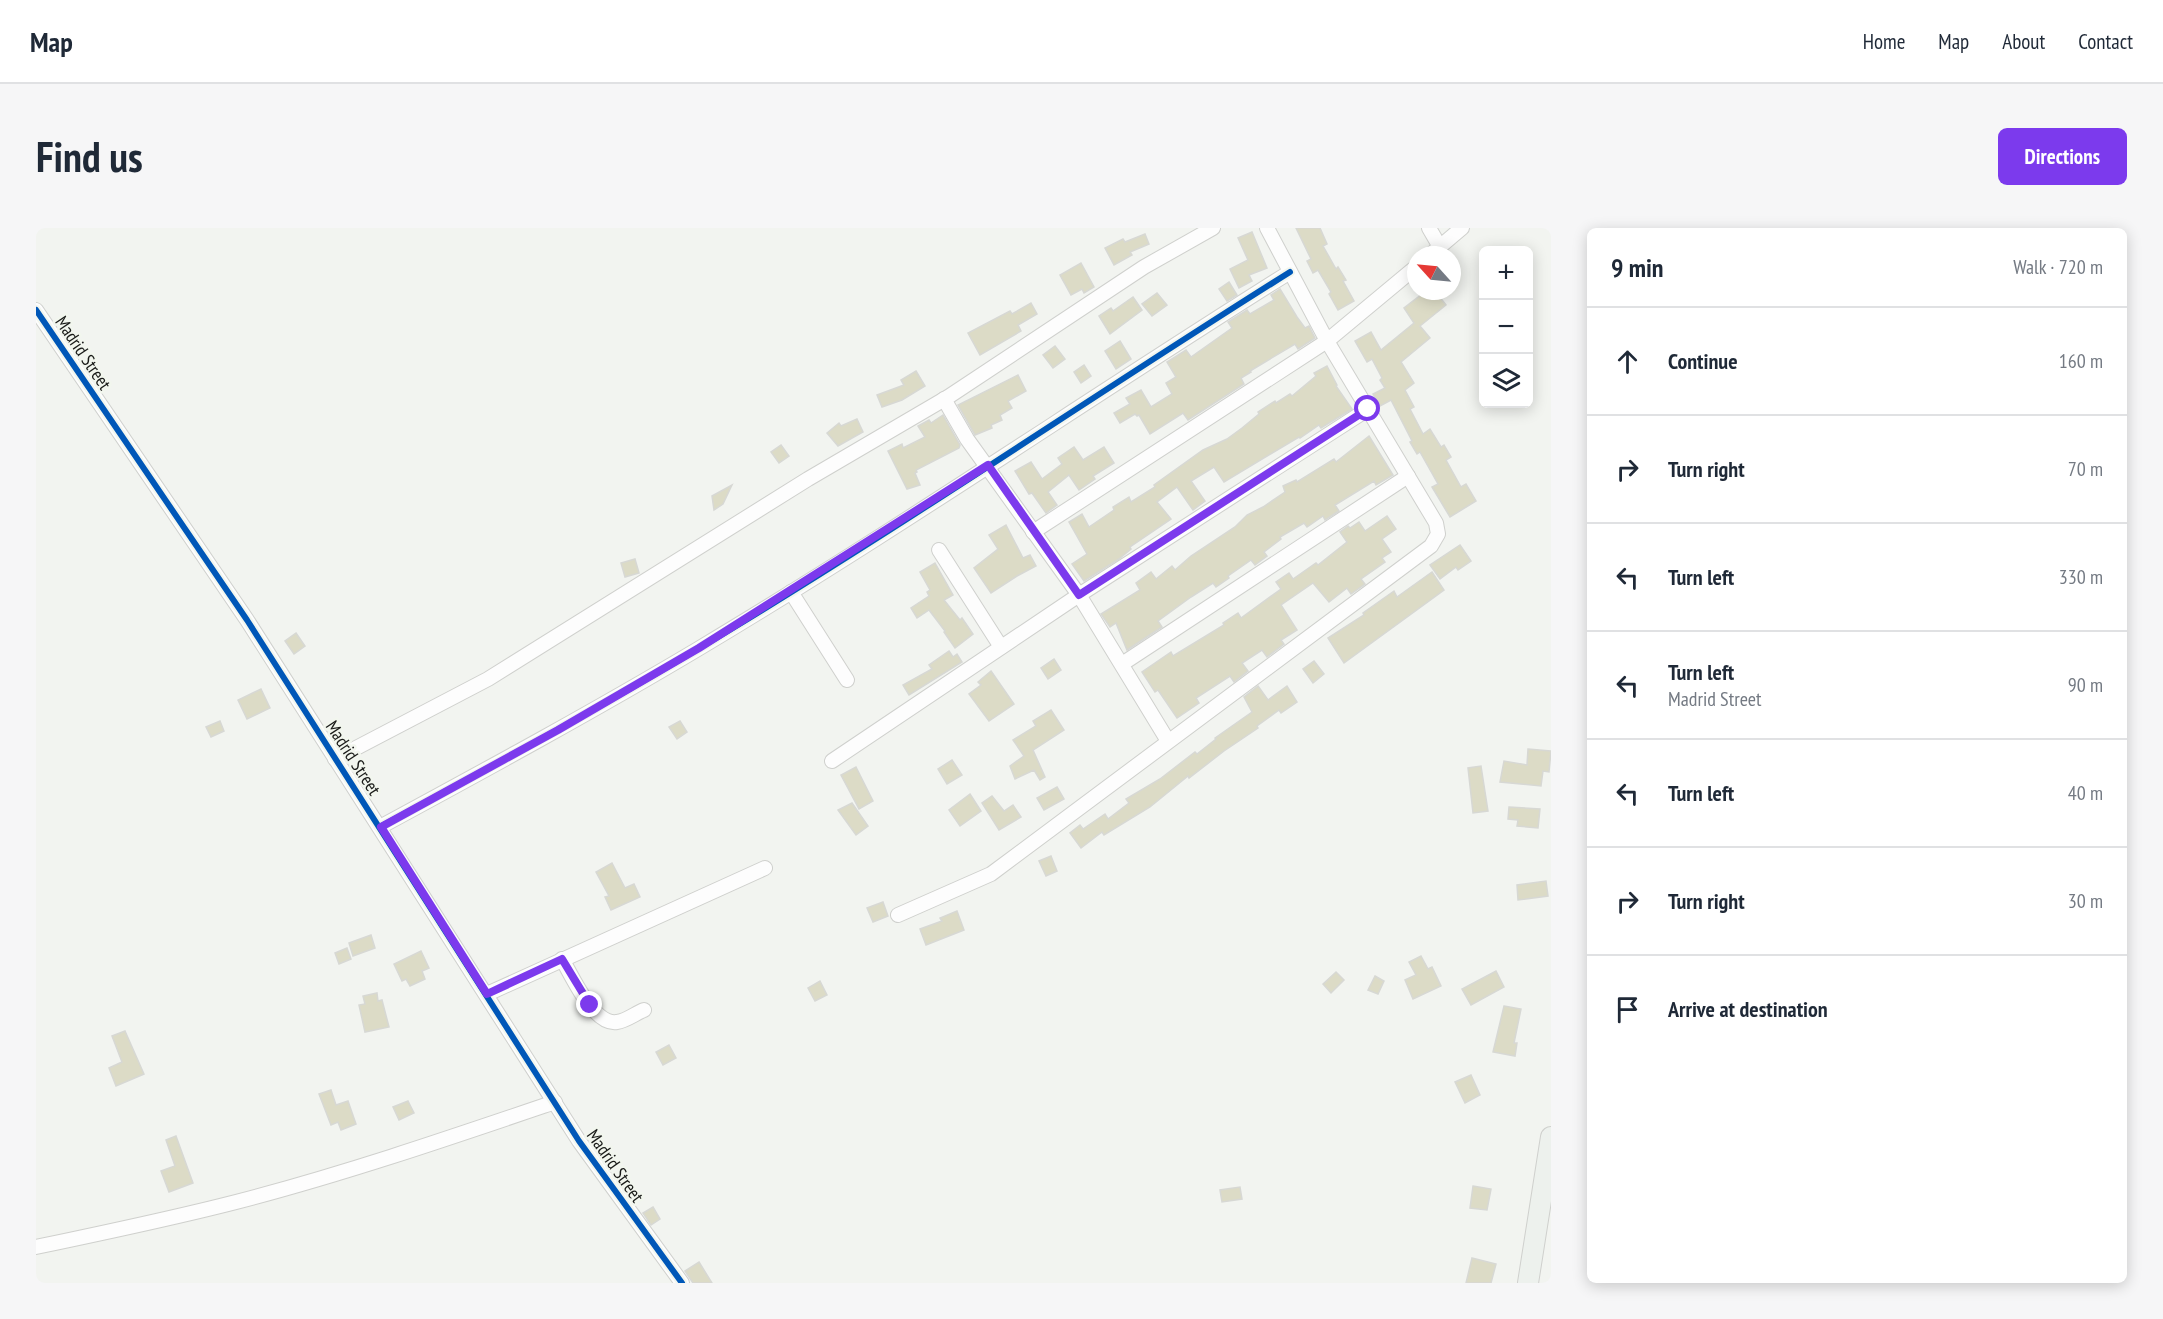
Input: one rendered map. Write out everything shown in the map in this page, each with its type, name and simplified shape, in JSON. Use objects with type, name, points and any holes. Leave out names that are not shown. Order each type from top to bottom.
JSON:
[{"type":"main road","points":[[1528,1283],[1551,1137]]},
{"type":"street","points":[[335,759],[488,679],[788,491],[944,399],[1144,267],[1213,228]]},
{"type":"street","points":[[898,915],[991,874],[1431,546],[1438,534],[1436,523],[1327,340],[1267,228]]},
{"type":"street","points":[[1429,228],[1434,246]]},
{"type":"street","points":[[1441,246],[1462,228]]},
{"type":"street","points":[[381,827],[558,730],[791,592],[1290,272]]},
{"type":"street","points":[[1033,532],[1327,340],[1407,274]]},
{"type":"street","name":"Madrid Street","points":[[36,310],[247,620],[579,1141],[682,1283]]},
{"type":"street","points":[[944,399],[967,439],[988,465],[1079,595],[1168,741]]},
{"type":"street","points":[[832,761],[1079,595],[1368,409]]},
{"type":"street","points":[[1122,664],[1408,476]]},
{"type":"street","points":[[939,550],[1001,647]]},
{"type":"street","points":[[791,592],[848,680]]},
{"type":"street","points":[[487,994],[765,868]]},
{"type":"street","points":[[562,959],[590,1005],[603,1019],[618,1022],[644,1010]]},
{"type":"street","points":[[36,1247],[238,1202],[398,1155],[555,1102]]},
{"type":"building","points":[[1296,228],[1320,228],[1327,244],[1323,246],[1336,269],[1338,267],[1346,280],[1343,281],[1354,301],[1338,310],[1318,270],[1313,273],[1307,261],[1311,259]]},
{"type":"building","points":[[1252,232],[1267,268],[1249,275],[1252,281],[1239,288],[1230,269],[1248,260],[1238,238]]},
{"type":"building","points":[[1145,234],[1149,244],[1130,252],[1132,255],[1114,265],[1105,248],[1123,239],[1125,242]]},
{"type":"building","points":[[1081,263],[1094,287],[1084,293],[1082,289],[1071,295],[1060,275]]},
{"type":"building","points":[[1229,282],[1237,295],[1227,301],[1219,289]]},
{"type":"building","points":[[1280,289],[1297,317],[1305,328],[1309,326],[1315,338],[1298,349],[1295,344],[1250,371],[1241,378],[1244,384],[1188,420],[1183,413],[1150,434],[1139,415],[1135,414],[1120,423],[1114,413],[1130,404],[1126,398],[1141,390],[1151,407],[1172,394],[1166,383],[1176,377],[1167,362],[1186,350],[1191,357],[1232,328],[1228,322],[1247,310],[1250,314],[1274,300],[1271,295]]},
{"type":"building","points":[[1157,293],[1167,305],[1152,316],[1142,304]]},
{"type":"building","points":[[1133,297],[1142,310],[1110,334],[1099,316],[1111,308],[1113,311]]},
{"type":"building","points":[[1414,300],[1442,300],[1446,305],[1420,326],[1430,338],[1401,362],[1414,383],[1405,390],[1414,407],[1410,409],[1423,434],[1430,429],[1441,447],[1444,445],[1451,457],[1446,460],[1461,487],[1466,484],[1476,501],[1450,517],[1432,487],[1438,484],[1420,452],[1417,454],[1410,442],[1412,441],[1391,400],[1380,406],[1373,394],[1385,388],[1380,380],[1382,378],[1372,359],[1367,362],[1355,341],[1371,332],[1381,350],[1414,323],[1404,308]]},
{"type":"building","points":[[1031,303],[1037,314],[1018,325],[1021,331],[980,355],[968,333],[1010,311],[1012,314]]},
{"type":"building","points":[[1120,341],[1131,359],[1116,369],[1105,351]]},
{"type":"building","points":[[1055,346],[1065,359],[1053,368],[1043,355]]},
{"type":"building","points":[[1084,365],[1091,376],[1081,383],[1074,372]]},
{"type":"building","points":[[1327,366],[1336,386],[1352,409],[1321,428],[1319,425],[1224,482],[1214,467],[1191,481],[1205,501],[1193,510],[1177,487],[1157,502],[1171,519],[1130,547],[1131,549],[1119,559],[1084,581],[1072,564],[1087,554],[1069,522],[1082,514],[1089,527],[1129,497],[1131,502],[1155,487],[1154,485],[1203,450],[1227,439],[1259,414],[1258,412],[1275,401],[1276,403],[1290,394],[1292,396],[1316,376],[1314,373]]},
{"type":"building","points":[[916,371],[925,386],[902,400],[882,407],[877,395],[904,385],[901,380]]},
{"type":"building","points":[[1018,375],[1026,391],[1008,401],[1012,408],[1000,415],[1002,420],[991,425],[992,428],[975,435],[958,405]]},
{"type":"building","points":[[943,415],[960,445],[959,448],[916,470],[920,485],[907,489],[888,451],[902,444],[903,448],[925,437],[918,426],[929,420],[931,423]]},
{"type":"building","points":[[857,419],[863,432],[838,446],[827,433],[839,423],[841,426]]},
{"type":"building","points":[[1369,436],[1393,475],[1376,485],[1374,481],[1335,505],[1339,511],[1325,520],[1323,516],[1307,527],[1304,523],[1280,537],[1281,539],[1264,552],[1267,556],[1255,565],[1251,560],[1216,587],[1213,583],[1191,597],[1158,621],[1162,627],[1127,650],[1116,623],[1110,627],[1101,614],[1140,590],[1136,583],[1151,572],[1156,579],[1172,566],[1175,570],[1191,556],[1235,527],[1247,515],[1285,492],[1283,486],[1296,480],[1297,482],[1334,459],[1336,462]]},
{"type":"building","points":[[781,445],[789,456],[779,463],[771,452]]},
{"type":"building","points":[[1074,447],[1083,460],[1104,447],[1114,463],[1093,476],[1095,479],[1079,490],[1069,475],[1048,492],[1057,505],[1046,513],[1032,493],[1029,494],[1015,471],[1031,462],[1042,479],[1062,464],[1058,458]]},
{"type":"building","points":[[732,485],[723,504],[714,510],[712,496]]},
{"type":"building","points":[[1387,516],[1396,529],[1382,539],[1391,552],[1382,558],[1385,562],[1361,579],[1365,584],[1351,594],[1347,588],[1329,602],[1313,583],[1281,605],[1297,630],[1281,640],[1284,644],[1267,657],[1262,650],[1242,663],[1248,671],[1234,682],[1230,676],[1196,698],[1199,703],[1177,718],[1158,690],[1155,692],[1142,672],[1171,652],[1173,656],[1224,625],[1223,623],[1238,613],[1241,618],[1281,589],[1276,582],[1289,573],[1293,579],[1316,563],[1318,565],[1347,542],[1340,532],[1348,526],[1350,528],[1359,522],[1365,531]]},
{"type":"building","points":[[1006,525],[1023,558],[1030,555],[1036,566],[991,593],[974,568],[998,549],[989,535]]},
{"type":"building","points":[[1460,545],[1471,561],[1458,570],[1456,567],[1440,579],[1430,565]]},
{"type":"building","points":[[635,559],[639,573],[625,577],[621,563]]},
{"type":"building","points":[[935,563],[953,595],[944,600],[960,620],[962,618],[973,634],[955,648],[929,610],[917,618],[911,608],[929,596],[927,592],[930,590],[920,572]]},
{"type":"building","points":[[1432,572],[1444,590],[1344,663],[1328,638],[1364,615],[1363,613],[1394,591],[1397,597]]},
{"type":"building","points":[[296,633],[305,646],[294,654],[285,641]]},
{"type":"building","points":[[949,651],[953,657],[957,654],[962,662],[909,695],[903,685],[932,669],[929,665]]},
{"type":"building","points":[[1054,659],[1061,670],[1048,679],[1041,668]]},
{"type":"building","points":[[1314,661],[1324,674],[1313,683],[1303,669]]},
{"type":"building","points":[[991,671],[1014,704],[989,721],[969,694],[981,685],[978,682]]},
{"type":"building","points":[[1258,686],[1268,700],[1287,686],[1297,702],[1281,713],[1279,710],[1257,726],[1258,728],[1189,778],[1188,776],[1150,807],[1104,835],[1102,832],[1081,848],[1070,833],[1080,825],[1083,829],[1105,814],[1108,819],[1129,803],[1126,799],[1160,779],[1195,752],[1197,754],[1252,712],[1244,697]]},
{"type":"building","points":[[261,689],[270,708],[247,719],[238,700]]},
{"type":"building","points":[[1051,710],[1064,730],[1033,750],[1045,777],[1040,780],[1034,770],[1015,779],[1010,766],[1024,756],[1013,740],[1036,726],[1033,721]]},
{"type":"building","points":[[220,721],[224,731],[211,737],[206,727]]},
{"type":"building","points":[[680,721],[687,732],[677,739],[669,727]]},
{"type":"building","points":[[1528,749],[1551,751],[1549,772],[1543,771],[1541,786],[1500,782],[1504,761],[1527,765]]},
{"type":"building","points":[[952,760],[962,775],[947,784],[938,769]]},
{"type":"building","points":[[1481,766],[1488,811],[1473,813],[1468,768]]},
{"type":"building","points":[[856,767],[873,801],[859,809],[841,775]]},
{"type":"building","points":[[1057,787],[1064,799],[1044,810],[1037,798]]},
{"type":"building","points":[[970,794],[981,811],[960,826],[949,810]]},
{"type":"building","points":[[992,796],[1004,811],[1013,805],[1021,817],[999,830],[982,803]]},
{"type":"building","points":[[852,803],[868,826],[856,835],[838,810]]},
{"type":"building","points":[[1509,807],[1540,809],[1538,828],[1517,826],[1518,820],[1508,819]]},
{"type":"building","points":[[1051,856],[1057,871],[1046,876],[1039,861]]},
{"type":"building","points":[[612,863],[625,888],[634,884],[640,897],[611,910],[605,897],[609,896],[596,872]]},
{"type":"building","points":[[1546,881],[1548,896],[1518,900],[1517,885]]},
{"type":"building","points":[[883,902],[888,916],[873,922],[867,908]]},
{"type":"building","points":[[957,911],[964,930],[926,945],[920,929],[942,921],[940,918]]},
{"type":"building","points":[[371,935],[375,948],[353,956],[349,943]]},
{"type":"building","points":[[347,948],[351,959],[339,964],[335,953]]},
{"type":"building","points":[[421,951],[429,968],[422,971],[425,979],[410,986],[406,979],[402,981],[394,964]]},
{"type":"building","points":[[1421,956],[1428,969],[1432,967],[1441,986],[1413,999],[1405,980],[1416,975],[1409,962]]},
{"type":"building","points":[[1496,971],[1504,987],[1471,1005],[1462,989]]},
{"type":"building","points":[[1336,972],[1344,980],[1331,993],[1323,984]]},
{"type":"building","points":[[1375,976],[1384,981],[1378,994],[1368,990]]},
{"type":"building","points":[[820,981],[827,995],[815,1001],[808,988]]},
{"type":"building","points":[[377,993],[378,1001],[382,1000],[389,1027],[365,1032],[359,1005],[365,1004],[363,996]]},
{"type":"building","points":[[1504,1006],[1521,1009],[1514,1043],[1517,1043],[1515,1056],[1493,1052]]},
{"type":"building","points":[[125,1031],[144,1074],[116,1086],[109,1068],[122,1062],[112,1036]]},
{"type":"building","points":[[669,1045],[676,1058],[663,1065],[656,1052]]},
{"type":"building","points":[[1471,1075],[1480,1095],[1465,1103],[1455,1082]]},
{"type":"building","points":[[331,1090],[336,1105],[348,1101],[356,1124],[341,1130],[338,1122],[331,1125],[319,1094]]},
{"type":"building","points":[[408,1101],[414,1113],[399,1120],[393,1107]]},
{"type":"building","points":[[176,1136],[193,1183],[169,1192],[161,1171],[175,1166],[166,1140]]},
{"type":"building","points":[[1473,1186],[1491,1189],[1487,1210],[1470,1208]]},
{"type":"building","points":[[1240,1187],[1242,1199],[1222,1202],[1220,1190]]},
{"type":"building","points":[[653,1207],[660,1219],[651,1225],[643,1213]]},
{"type":"building","points":[[1472,1258],[1496,1264],[1491,1283],[1466,1283]]},
{"type":"building","points":[[699,1262],[712,1283],[693,1283],[685,1271]]},
{"type":"cycle path","points":[[380,827],[500,762],[698,649],[921,510],[1290,272]]},
{"type":"cycle path","points":[[36,310],[247,620],[579,1141],[682,1283]]},
{"type":"route","points":[[590,1005],[562,959],[487,994],[381,827],[558,730],[699,648],[988,465],[1079,595],[1368,409]]}]
